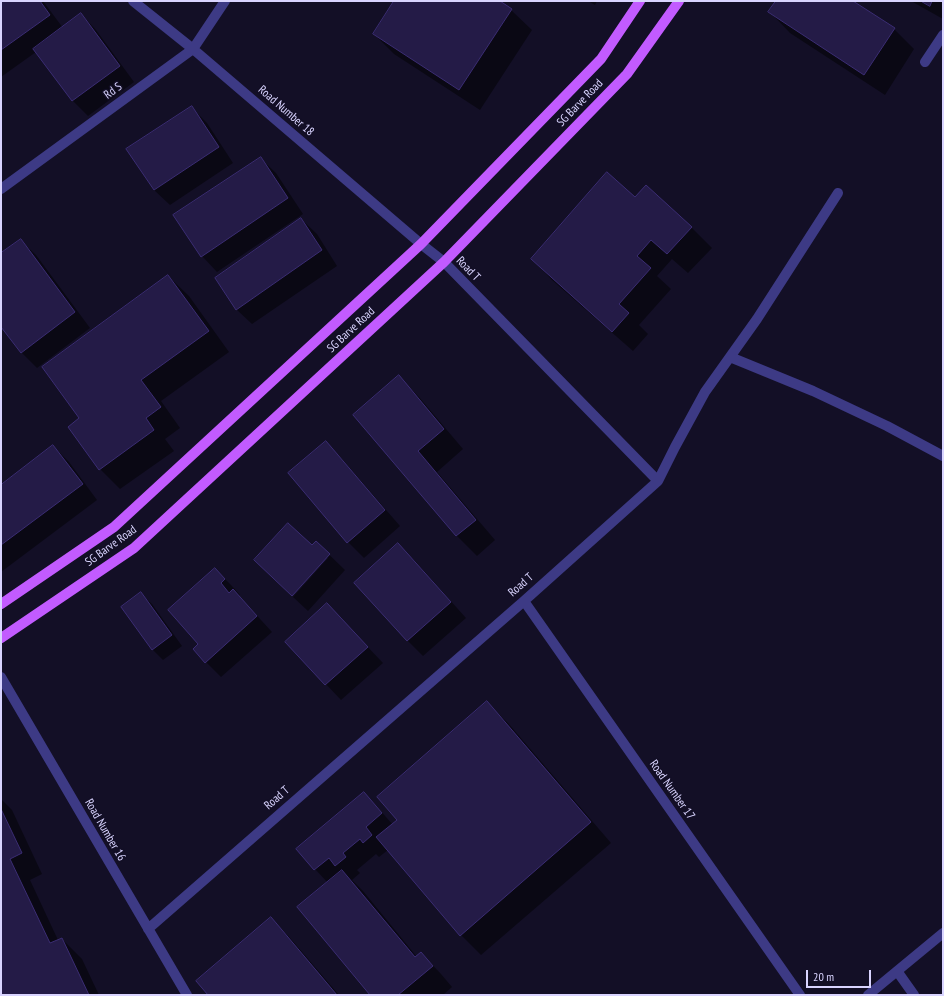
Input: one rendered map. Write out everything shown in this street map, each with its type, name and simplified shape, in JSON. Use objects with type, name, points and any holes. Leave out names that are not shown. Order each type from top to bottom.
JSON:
[{"type":"main road","name":"SG Barve Road","points":[[1,604],[114,527],[421,244],[601,59],[640,1]]},
{"type":"main road","name":"SG Barve Road","points":[[1,638],[134,548],[444,262],[626,74],[680,1]]},
{"type":"street","name":"Road Number 18","points":[[133,1],[193,49],[421,244]]},
{"type":"street","name":"Rd S","points":[[1,189],[193,49],[225,1]]},
{"type":"street","points":[[925,62],[943,35]]},
{"type":"street","points":[[658,482],[705,392],[756,320],[838,193]]},
{"type":"street","name":"Road T","points":[[148,929],[658,482],[444,262],[421,244]]},
{"type":"street","points":[[730,357],[813,391],[887,426],[943,456]]},
{"type":"street","name":"Road Number 17","points":[[524,600],[800,995]]},
{"type":"street","name":"Road Number 16","points":[[1,677],[187,995]]},
{"type":"street","points":[[868,995],[943,933]]},
{"type":"street","points":[[897,971],[914,995]]},
{"type":"building","points":[[1,1],[40,1],[50,15],[1,50]]},
{"type":"building","points":[[394,1],[500,1],[512,9],[459,90],[373,34]]},
{"type":"building","points":[[776,1],[853,1],[895,28],[864,75],[768,12]]},
{"type":"building","points":[[921,1],[932,1],[930,6]]},
{"type":"building","points":[[81,13],[120,66],[72,101],[33,49]]},
{"type":"building","points":[[192,106],[219,147],[154,190],[126,149]]},
{"type":"building","points":[[261,157],[288,198],[201,257],[173,215]]},
{"type":"building","points":[[607,172],[635,197],[646,185],[692,227],[667,254],[651,240],[637,256],[651,268],[619,304],[629,313],[612,332],[531,259]]},
{"type":"building","points":[[301,218],[322,250],[236,310],[215,278]]},
{"type":"building","points":[[21,239],[75,312],[21,353],[1,327],[1,253]]},
{"type":"building","points":[[168,275],[209,331],[141,380],[161,407],[146,418],[154,430],[99,470],[68,427],[79,418],[42,367]]},
{"type":"building","points":[[399,375],[444,429],[418,451],[476,520],[456,536],[353,415]]},
{"type":"building","points":[[326,441],[385,510],[347,543],[288,473]]},
{"type":"building","points":[[53,445],[83,484],[1,545],[1,485]]},
{"type":"building","points":[[288,523],[312,545],[316,541],[330,554],[292,596],[254,560]]},
{"type":"building","points":[[398,543],[451,602],[407,641],[354,583]]},
{"type":"building","points":[[215,568],[225,579],[221,583],[229,593],[233,589],[257,616],[205,663],[193,649],[198,644],[168,610]]},
{"type":"building","points":[[141,592],[172,635],[152,650],[121,607]]},
{"type":"building","points":[[327,603],[368,647],[325,685],[285,642]]},
{"type":"building","points":[[487,701],[591,822],[460,936],[376,837],[397,820],[377,797]]},
{"type":"building","points":[[364,792],[382,813],[366,827],[372,835],[363,843],[360,839],[343,853],[346,857],[335,866],[329,858],[314,870],[296,849]]},
{"type":"building","points":[[1,809],[22,853],[10,859],[50,943],[62,938],[89,995],[1,995]]},
{"type":"building","points":[[342,870],[415,957],[421,952],[433,966],[398,995],[370,995],[297,907]]},
{"type":"building","points":[[271,917],[337,995],[208,995],[196,981]]}]
